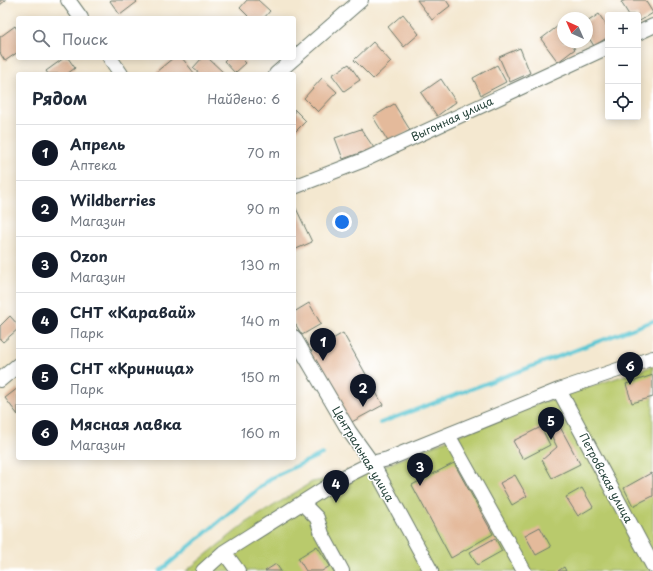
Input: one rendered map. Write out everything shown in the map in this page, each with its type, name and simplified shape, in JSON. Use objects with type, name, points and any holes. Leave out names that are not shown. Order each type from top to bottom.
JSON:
[{"type":"street","points":[[68,0],[80,16]]},
{"type":"street","points":[[296,57],[361,0]]},
{"type":"street","points":[[641,32],[653,26]]},
{"type":"street","name":"Выгонная улица","points":[[296,186],[364,160],[606,48]]},
{"type":"street","points":[[111,60],[120,72]]},
{"type":"street","points":[[278,72],[292,60]]},
{"type":"street","name":"Центральная улица","points":[[296,340],[349,431],[372,464],[431,571]]},
{"type":"street","points":[[203,571],[224,552],[338,480],[372,464],[388,459],[559,390],[653,358]]},
{"type":"street","points":[[0,380],[16,368]]},
{"type":"street","name":"Петровская улица","points":[[559,390],[653,566]]},
{"type":"street","points":[[448,435],[524,571]]},
{"type":"street","points":[[302,503],[316,518],[322,534],[342,571]]},
{"type":"street","points":[[224,552],[238,571]]},
{"type":"green space","points":[[653,366],[653,571],[186,571],[246,523],[312,482],[374,470],[522,409]]},
{"type":"building","points":[[0,0],[6,0],[0,5]]},
{"type":"building","points":[[135,0],[137,2],[120,15],[110,1]]},
{"type":"building","points":[[247,0],[258,0],[270,11],[266,16],[248,16],[240,8]]},
{"type":"building","points":[[417,0],[446,0],[450,6],[432,20]]},
{"type":"building","points":[[626,0],[645,0],[653,13],[641,20],[641,12],[627,12],[621,2]]},
{"type":"building","points":[[403,14],[419,34],[404,47],[388,27]]},
{"type":"building","points":[[599,14],[605,23],[605,39],[594,46],[593,44],[593,18]]},
{"type":"building","points":[[15,26],[16,53],[5,61],[0,53],[0,37]]},
{"type":"building","points":[[557,27],[557,48],[575,49],[558,62],[541,39]]},
{"type":"building","points":[[373,42],[391,62],[373,79],[354,60]]},
{"type":"building","points":[[520,48],[530,73],[510,82],[499,57]]},
{"type":"building","points":[[61,60],[69,60],[75,68],[70,72],[46,71]]},
{"type":"building","points":[[171,60],[184,60],[193,72],[156,72]]},
{"type":"building","points":[[200,60],[210,60],[223,72],[198,72],[193,68]]},
{"type":"building","points":[[243,60],[246,63],[236,72],[234,72],[224,61]]},
{"type":"building","points":[[349,64],[360,80],[344,91],[332,75]]},
{"type":"building","points":[[497,65],[506,82],[481,95],[473,78]]},
{"type":"building","points":[[322,78],[337,92],[318,112],[304,98]]},
{"type":"building","points":[[441,79],[456,102],[437,116],[421,93]]},
{"type":"building","points":[[394,104],[410,130],[389,143],[373,117]]},
{"type":"building","points":[[296,111],[306,121],[296,131]]},
{"type":"building","points":[[361,129],[374,148],[343,159],[335,138]]},
{"type":"building","points":[[296,208],[312,242],[296,249]]},
{"type":"building","points":[[309,303],[321,324],[302,335],[296,325],[296,311]]},
{"type":"building","points":[[10,316],[16,323],[16,331],[3,342],[0,339],[0,326]]},
{"type":"building","points":[[343,333],[383,405],[348,424],[308,353]]},
{"type":"building","points":[[653,375],[653,397],[632,403],[626,384]]},
{"type":"building","points":[[16,390],[16,412],[5,398]]},
{"type":"building","points":[[558,423],[580,464],[552,478],[542,460],[557,447],[549,431]]},
{"type":"building","points":[[541,427],[550,445],[523,459],[513,441]]},
{"type":"building","points":[[454,463],[493,534],[451,558],[412,485]]},
{"type":"building","points":[[651,473],[653,477],[653,496],[633,506],[624,488]]},
{"type":"building","points":[[515,475],[527,496],[512,505],[500,483]]},
{"type":"building","points":[[582,488],[593,507],[578,516],[566,497]]},
{"type":"building","points":[[540,527],[551,547],[536,555],[525,535]]},
{"type":"building","points":[[495,538],[502,551],[477,565],[470,552]]},
{"type":"building","points":[[317,546],[330,566],[322,571],[306,571],[298,558]]},
{"type":"building","points":[[276,564],[281,571],[265,571]]},
{"type":"building","points":[[564,567],[566,571],[558,571]]},
{"type":"waterway","points":[[380,423],[653,321]]},
{"type":"waterway","points":[[160,571],[271,478],[322,454]]},
{"type":"place","name":"Апрель","points":[[323,361]]},
{"type":"place","name":"Мясная лавка","points":[[630,385]]},
{"type":"place","name":"Wildberries","points":[[363,407]]},
{"type":"place","name":"СНТ «Криница»","points":[[551,440]]},
{"type":"place","name":"Ozon","points":[[420,486]]},
{"type":"place","name":"СНТ «Каравай»","points":[[336,503]]}]
